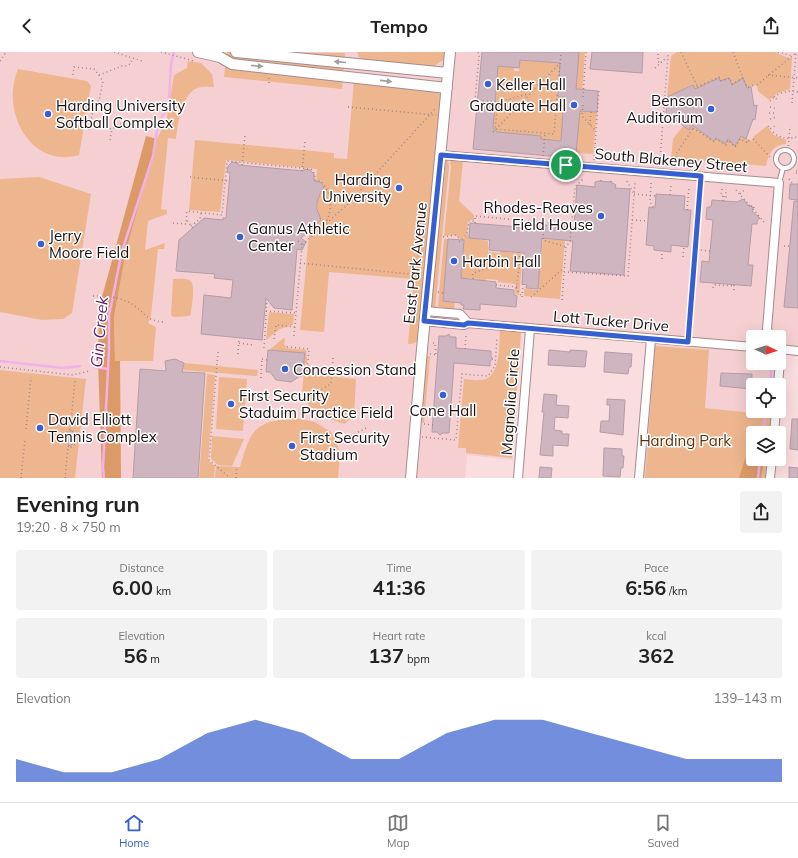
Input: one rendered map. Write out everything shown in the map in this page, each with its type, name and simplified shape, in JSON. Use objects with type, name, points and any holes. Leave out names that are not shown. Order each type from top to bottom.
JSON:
[{"type":"street","points":[[197,56],[220,57],[235,52],[448,73]]},
{"type":"street","name":"East Park Avenue","points":[[411,478],[450,52]]},
{"type":"street","points":[[220,57],[232,64],[447,88]]},
{"type":"street","name":"South Blakeney Street","points":[[441,155],[779,183]]},
{"type":"street","points":[[767,330],[779,183]]},
{"type":"street","name":"Lott Tucker Drive","points":[[425,316],[530,329],[746,346]]},
{"type":"street","name":"Magnolia Circle","points":[[518,478],[530,329]]},
{"type":"street","points":[[640,478],[651,339]]},
{"type":"street","points":[[786,350],[798,351]]},
{"type":"street","points":[[770,478],[771,466]]},
{"type":"lane","points":[[788,150],[793,154],[793,163],[789,167],[783,168],[778,166],[776,157],[779,152],[788,150]]},
{"type":"lane","points":[[779,183],[783,168]]},
{"type":"lane","points":[[688,342],[701,176]]},
{"type":"path","points":[[0,61],[6,52]]},
{"type":"path","points":[[114,52],[142,61]]},
{"type":"path","points":[[161,52],[197,56]]},
{"type":"path","points":[[478,52],[479,56],[475,100],[498,102],[530,94]]},
{"type":"path","points":[[495,129],[554,134],[561,52]]},
{"type":"path","points":[[583,97],[586,52]]},
{"type":"path","points":[[681,52],[697,88],[719,77],[721,81],[730,78],[732,84],[743,78]]},
{"type":"path","points":[[733,52],[747,88],[755,85],[796,52]]},
{"type":"path","points":[[778,52],[792,56]]},
{"type":"path","points":[[792,103],[796,52]]},
{"type":"path","points":[[658,54],[658,62],[661,62]]},
{"type":"path","points":[[655,68],[668,56],[660,160]]},
{"type":"path","points":[[99,75],[122,66],[127,66],[131,63],[132,58]]},
{"type":"path","points":[[493,132],[560,63]]},
{"type":"path","points":[[73,76],[74,67],[94,69],[99,75],[103,81],[99,101],[91,100]]},
{"type":"path","points":[[269,83],[270,73]]},
{"type":"path","points":[[768,75],[798,78]]},
{"type":"path","points":[[594,160],[599,90]]},
{"type":"path","points":[[770,101],[782,92],[798,92]]},
{"type":"path","points":[[774,97],[779,101]]},
{"type":"path","points":[[89,130],[95,100]]},
{"type":"path","points":[[495,129],[498,102]]},
{"type":"path","points":[[556,104],[564,105]]},
{"type":"path","points":[[583,105],[582,116],[596,131]]},
{"type":"path","points":[[348,107],[436,115]]},
{"type":"path","points":[[294,336],[302,245],[348,204],[437,107]]},
{"type":"path","points":[[770,107],[777,109]]},
{"type":"path","points":[[590,125],[591,112]]},
{"type":"path","points":[[769,113],[776,113]]},
{"type":"path","points":[[770,119],[776,117]]},
{"type":"path","points":[[90,125],[112,129],[120,124],[140,128]]},
{"type":"path","points":[[768,126],[770,128],[776,125]]},
{"type":"path","points":[[788,150],[790,126]]},
{"type":"path","points":[[676,161],[676,154],[694,127],[714,142],[716,139],[726,145],[728,140],[735,147],[740,139],[748,143],[749,140]]},
{"type":"path","points":[[110,140],[112,129]]},
{"type":"path","points":[[773,132],[779,137],[789,139],[798,137]]},
{"type":"path","points":[[543,156],[544,134]]},
{"type":"path","points":[[242,164],[245,135]]},
{"type":"path","points":[[753,139],[770,157]]},
{"type":"path","points":[[302,170],[305,141]]},
{"type":"path","points":[[571,155],[574,155],[573,158]]},
{"type":"path","points":[[173,223],[186,224],[187,212],[222,215],[227,161],[302,170],[311,169],[315,174],[315,180],[321,181],[330,196],[331,211],[325,224]]},
{"type":"path","points":[[190,177],[229,181]]},
{"type":"path","points":[[601,181],[602,177]]},
{"type":"path","points":[[562,300],[566,247],[570,241],[570,225],[575,187],[584,178]]},
{"type":"path","points":[[789,179],[792,183]]},
{"type":"path","points":[[627,181],[634,194]]},
{"type":"path","points":[[564,272],[628,276],[635,182]]},
{"type":"path","points":[[651,183],[650,202],[654,208]]},
{"type":"path","points":[[670,195],[671,185]]},
{"type":"path","points":[[687,210],[689,186]]},
{"type":"path","points":[[722,188],[721,196],[724,196]]},
{"type":"path","points":[[723,201],[724,196],[726,197],[726,189]]},
{"type":"path","points":[[736,190],[751,206],[754,206],[753,210],[764,222]]},
{"type":"path","points":[[740,194],[744,190]]},
{"type":"path","points":[[634,194],[656,196]]},
{"type":"path","points":[[186,221],[192,227],[200,219],[201,213]]},
{"type":"path","points":[[443,237],[455,236],[460,241],[468,234],[469,221],[475,222],[475,216],[570,225]]},
{"type":"path","points":[[632,220],[648,221]]},
{"type":"path","points":[[530,228],[531,221]]},
{"type":"path","points":[[544,222],[543,240],[566,247]]},
{"type":"path","points":[[298,241],[302,245]]},
{"type":"path","points":[[683,256],[684,246]]},
{"type":"path","points":[[784,246],[790,246]]},
{"type":"path","points":[[695,250],[710,251]]},
{"type":"path","points":[[662,251],[662,259]]},
{"type":"path","points":[[519,252],[517,287],[522,297],[523,284]]},
{"type":"path","points":[[473,279],[473,273],[519,257]]},
{"type":"path","points":[[300,263],[419,275]]},
{"type":"path","points":[[531,298],[565,267]]},
{"type":"path","points":[[496,285],[517,287]]},
{"type":"path","points":[[713,288],[714,285],[734,286],[734,290]]},
{"type":"path","points":[[438,292],[443,293]]},
{"type":"path","points":[[94,296],[124,300],[136,307],[150,319],[163,322]]},
{"type":"path","points":[[264,348],[267,300]]},
{"type":"path","points":[[266,310],[296,313]]},
{"type":"path","points":[[274,339],[276,325],[295,327]]},
{"type":"path","points":[[465,349],[466,335]]},
{"type":"path","points":[[238,354],[239,338]]},
{"type":"path","points":[[418,437],[456,440],[462,374],[488,376],[495,366],[498,338]]},
{"type":"path","points":[[239,343],[254,345]]},
{"type":"path","points":[[433,343],[435,344],[437,355],[433,355]]},
{"type":"path","points":[[287,347],[309,349],[308,361],[303,376]]},
{"type":"path","points":[[218,352],[209,460],[230,478]]},
{"type":"path","points":[[304,399],[331,384],[333,358]]},
{"type":"path","points":[[261,378],[262,359],[267,360]]},
{"type":"path","points":[[0,367],[73,375],[89,371]]},
{"type":"path","points":[[26,429],[31,377]]},
{"type":"path","points":[[66,433],[70,430],[75,381]]},
{"type":"path","points":[[420,424],[433,424]]},
{"type":"path","points":[[351,436],[366,428]]},
{"type":"path","points":[[68,447],[70,448],[82,439],[71,429],[70,430]]},
{"type":"path","points":[[21,478],[25,439]]},
{"type":"path","points":[[65,443],[68,447],[65,478]]},
{"type":"path","points":[[236,478],[237,466]]},
{"type":"shaded area","name":"Harding University","points":[[0,52],[798,52],[798,348],[786,347],[786,330],[746,330],[746,370],[776,370],[776,378],[746,378],[746,418],[772,418],[772,426],[746,426],[746,466],[768,466],[767,478],[643,478],[653,336],[523,325],[513,460],[467,455],[465,478],[0,478]]},
{"type":"shaded area","points":[[146,136],[157,139],[126,251],[114,317],[115,361],[120,361],[121,478],[102,478],[98,360],[99,308]]},
{"type":"shaded area","points":[[745,459],[746,466],[763,466],[761,478],[739,478]]},
{"type":"green space","points":[[227,52],[345,53],[342,89],[224,77]]},
{"type":"green space","points":[[357,52],[446,52],[446,56],[434,66],[366,61],[359,57]]},
{"type":"green space","points":[[579,52],[585,52],[582,97],[575,96]]},
{"type":"green space","points":[[677,52],[775,52],[792,58],[790,89],[778,93],[769,100],[758,91],[757,85],[747,88],[743,79],[732,85],[729,78],[720,81],[719,78],[695,89],[692,85],[667,97],[671,56]]},
{"type":"green space","points":[[520,60],[560,63],[558,97],[564,97],[561,141],[552,140],[541,142],[541,136],[493,132],[498,66],[514,67],[514,71],[519,71]]},
{"type":"green space","points":[[188,61],[201,63],[212,74],[214,87],[204,86],[197,88],[186,98],[181,111],[176,139],[168,138],[161,209],[167,210],[167,214],[148,221],[145,250],[165,243],[164,249],[158,249],[151,316],[148,323],[156,327],[153,361],[115,361],[114,317],[126,251],[157,139],[167,117],[174,75],[187,68]]},
{"type":"green space","name":"Harding University Softball Complex","points":[[18,69],[87,81],[91,86],[79,155],[62,157],[46,153],[33,145],[23,133],[16,118],[13,102],[13,85]]},
{"type":"green space","points":[[354,81],[434,90],[440,94],[442,99],[418,338],[416,342],[412,344],[408,344],[414,279],[329,272],[324,332],[300,330],[310,224],[315,225],[321,220],[318,211],[318,199],[324,187],[320,182],[316,181],[317,169],[226,160],[220,212],[189,210],[195,140],[334,153],[334,158],[347,159]]},
{"type":"green space","points":[[580,105],[585,111],[597,112],[593,154],[576,153]]},
{"type":"green space","points":[[692,125],[713,141],[716,138],[725,144],[728,139],[735,146],[741,136],[752,141],[754,136],[767,126],[774,135],[786,140],[786,144],[774,148],[768,158],[766,166],[671,159],[673,139],[683,126],[689,130]]},
{"type":"green space","points":[[446,159],[448,160],[449,167],[435,309],[432,307],[431,303]]},
{"type":"green space","points":[[450,160],[463,161],[459,201],[474,215],[474,220],[468,220],[467,234],[461,239],[455,235],[444,236],[451,167]]},
{"type":"green space","name":"Jerry Moore Field","points":[[39,177],[91,194],[72,313],[63,319],[42,320],[0,312],[0,179]]},
{"type":"green space","points":[[468,234],[471,235],[471,238],[488,241],[488,252],[500,253],[501,243],[507,244],[506,252],[523,254],[519,295],[515,294],[516,284],[498,282],[498,280],[486,279],[485,286],[479,285],[479,279],[468,278],[468,285],[460,285],[464,244],[458,243]]},
{"type":"green space","points":[[444,239],[448,239],[443,301],[455,302],[454,309],[438,306]]},
{"type":"green space","points":[[543,239],[565,240],[560,299],[524,296],[524,289],[538,290]]},
{"type":"green space","points":[[173,279],[186,279],[193,285],[191,314],[189,316],[173,317],[171,315]]},
{"type":"green space","points":[[269,312],[294,314],[293,325],[280,329],[266,340]]},
{"type":"green space","points":[[500,329],[521,331],[512,458],[466,453],[466,448],[458,448],[464,379],[481,380],[491,376],[497,364]]},
{"type":"green space","points":[[284,338],[284,345],[287,346],[286,348],[306,350],[307,361],[303,369],[305,353],[269,350]]},
{"type":"green space","name":"Harding Park","points":[[655,346],[709,350],[705,408],[746,412],[746,418],[771,418],[770,426],[746,426],[746,466],[766,466],[765,478],[645,478]]},
{"type":"green space","points":[[426,356],[430,356],[424,423],[420,422]]},
{"type":"green space","points":[[184,363],[258,370],[257,376],[183,370]]},
{"type":"green space","points":[[308,363],[316,375],[356,379],[354,416],[344,424],[324,417],[309,406],[302,393],[304,371]]},
{"type":"green space","name":"David Elliott Tennis Complex","points":[[0,370],[86,379],[75,478],[0,478]]},
{"type":"green space","points":[[207,374],[215,375],[208,460],[215,466],[214,478],[199,478]]},
{"type":"green space","name":"First Security Staduim Practice Field","points":[[219,377],[247,379],[243,431],[216,429]]},
{"type":"green space","name":"First Security Stadium","points":[[295,418],[315,422],[331,432],[337,443],[340,455],[338,478],[215,478],[216,466],[240,467],[251,436],[262,425]]},
{"type":"green space","points":[[212,436],[244,439],[232,466],[218,465],[211,459]]},
{"type":"building","points":[[482,52],[579,52],[576,89],[598,91],[597,112],[580,111],[576,153],[571,152],[571,158],[473,149]],"holes":[[[520,60],[560,63],[558,97],[564,97],[561,141],[541,139],[541,136],[497,132],[493,128],[498,66],[519,68]]]},
{"type":"building","points":[[592,52],[643,52],[642,73],[590,69]]},
{"type":"building","name":"Benson Auditorium","points":[[719,78],[720,81],[729,78],[732,85],[743,78],[747,88],[751,87],[754,106],[757,105],[755,120],[753,119],[746,139],[741,136],[735,146],[728,139],[725,144],[716,138],[714,141],[692,125],[689,130],[666,113],[667,97],[693,85],[695,89]]},
{"type":"building","name":"Ganus Athletic Center","points":[[232,162],[238,163],[238,165],[304,171],[304,169],[310,170],[314,174],[314,181],[320,182],[324,187],[317,202],[317,209],[321,220],[315,225],[310,224],[310,231],[301,238],[306,242],[302,250],[297,249],[292,310],[274,308],[266,298],[262,340],[201,334],[204,295],[231,298],[233,280],[214,278],[215,274],[176,271],[179,240],[204,218],[223,220],[223,218],[226,218],[230,173],[227,172],[228,166]]},
{"type":"building","name":"Rhodes-Reaves Field House","points":[[595,182],[611,182],[616,185],[615,188],[630,189],[624,275],[570,271],[573,241],[542,238],[538,289],[526,288],[527,285],[522,284],[524,253],[489,250],[490,240],[469,238],[470,223],[544,229],[545,225],[574,227],[577,185],[595,187]]},
{"type":"building","points":[[790,184],[798,184],[798,200],[789,199]]},
{"type":"building","points":[[656,194],[685,196],[684,210],[691,210],[688,247],[671,245],[671,252],[654,250],[654,246],[646,245],[649,207],[655,208]]},
{"type":"building","points":[[743,199],[749,206],[753,207],[752,211],[760,218],[757,221],[757,224],[752,224],[748,265],[753,265],[751,286],[700,282],[702,261],[709,262],[713,220],[706,219],[707,207],[711,207],[712,200],[737,202]]},
{"type":"building","points":[[794,201],[798,201],[798,308],[784,307]]},
{"type":"building","name":"Harbin Hall","points":[[448,239],[464,240],[461,278],[496,282],[496,288],[514,290],[514,295],[517,296],[516,307],[480,304],[480,310],[463,309],[464,305],[461,305],[461,303],[443,301]]},
{"type":"building","name":"Cone Hall","points":[[449,334],[450,337],[456,337],[456,348],[491,351],[491,357],[493,359],[490,361],[490,366],[454,363],[449,433],[443,433],[440,435],[437,432],[432,432],[439,336],[446,336]]},
{"type":"building","name":"Concession Stand","points":[[268,350],[305,353],[302,376],[291,382],[276,380],[270,372],[266,372]]},
{"type":"building","points":[[549,350],[570,352],[570,350],[587,351],[585,367],[548,365]]},
{"type":"building","points":[[605,352],[632,354],[631,367],[629,367],[628,374],[604,372]]},
{"type":"building","points":[[175,359],[184,363],[182,372],[205,373],[198,478],[133,478],[140,369],[166,371],[165,361]]},
{"type":"building","points":[[721,373],[752,374],[752,378],[746,378],[746,389],[720,386]]},
{"type":"building","points":[[544,394],[557,395],[556,405],[569,406],[568,418],[555,417],[554,430],[562,431],[562,434],[569,434],[568,446],[553,445],[553,456],[540,455]]},
{"type":"building","points":[[607,399],[625,400],[623,435],[600,432],[601,421],[609,421],[610,405],[607,405]]},
{"type":"building","points":[[792,419],[798,419],[798,450],[790,449]]},
{"type":"building","points":[[71,430],[79,439],[70,446],[62,438]]},
{"type":"building","points":[[604,448],[622,449],[622,456],[624,456],[623,468],[621,468],[620,477],[603,476]]},
{"type":"building","points":[[540,467],[552,468],[551,478],[539,478]]},
{"type":"building","points":[[789,467],[798,468],[798,478],[789,478]]},
{"type":"waterway","name":"Gin Creek","points":[[104,478],[103,467],[109,350],[109,316],[122,251],[153,156],[158,124],[166,110],[169,100],[171,64],[174,52]]},
{"type":"waterway","points":[[0,361],[63,368],[80,366]]},
{"type":"waterway","points":[[94,367],[108,369]]},
{"type":"waterway","points":[[771,370],[771,378]]},
{"type":"waterway","points":[[764,426],[765,418]]},
{"type":"waterway","points":[[758,478],[759,466]]},
{"type":"place","name":"Keller Hall","points":[[488,84]]},
{"type":"place","name":"Graduate Hall","points":[[574,105]]},
{"type":"place","name":"Benson Auditorium","points":[[711,109]]},
{"type":"place","name":"Harding University Softball Complex","points":[[48,114]]},
{"type":"place","name":"Harding University","points":[[399,188]]},
{"type":"place","name":"Rhodes-Reaves Field House","points":[[601,216]]},
{"type":"place","name":"Ganus Athletic Center","points":[[240,237]]},
{"type":"place","name":"Jerry Moore Field","points":[[41,244]]},
{"type":"place","name":"Harbin Hall","points":[[454,261]]},
{"type":"place","name":"Concession Stand","points":[[285,369]]},
{"type":"place","name":"Cone Hall","points":[[443,395]]},
{"type":"place","name":"First Security Staduim Practice Field","points":[[231,404]]},
{"type":"place","name":"David Elliott Tennis Complex","points":[[40,428]]},
{"type":"place","name":"First Security Stadium","points":[[292,446]]},
{"type":"route","points":[[441,155],[566,165],[701,176],[688,342],[468,323],[464,325],[424,321],[441,155]]}]
